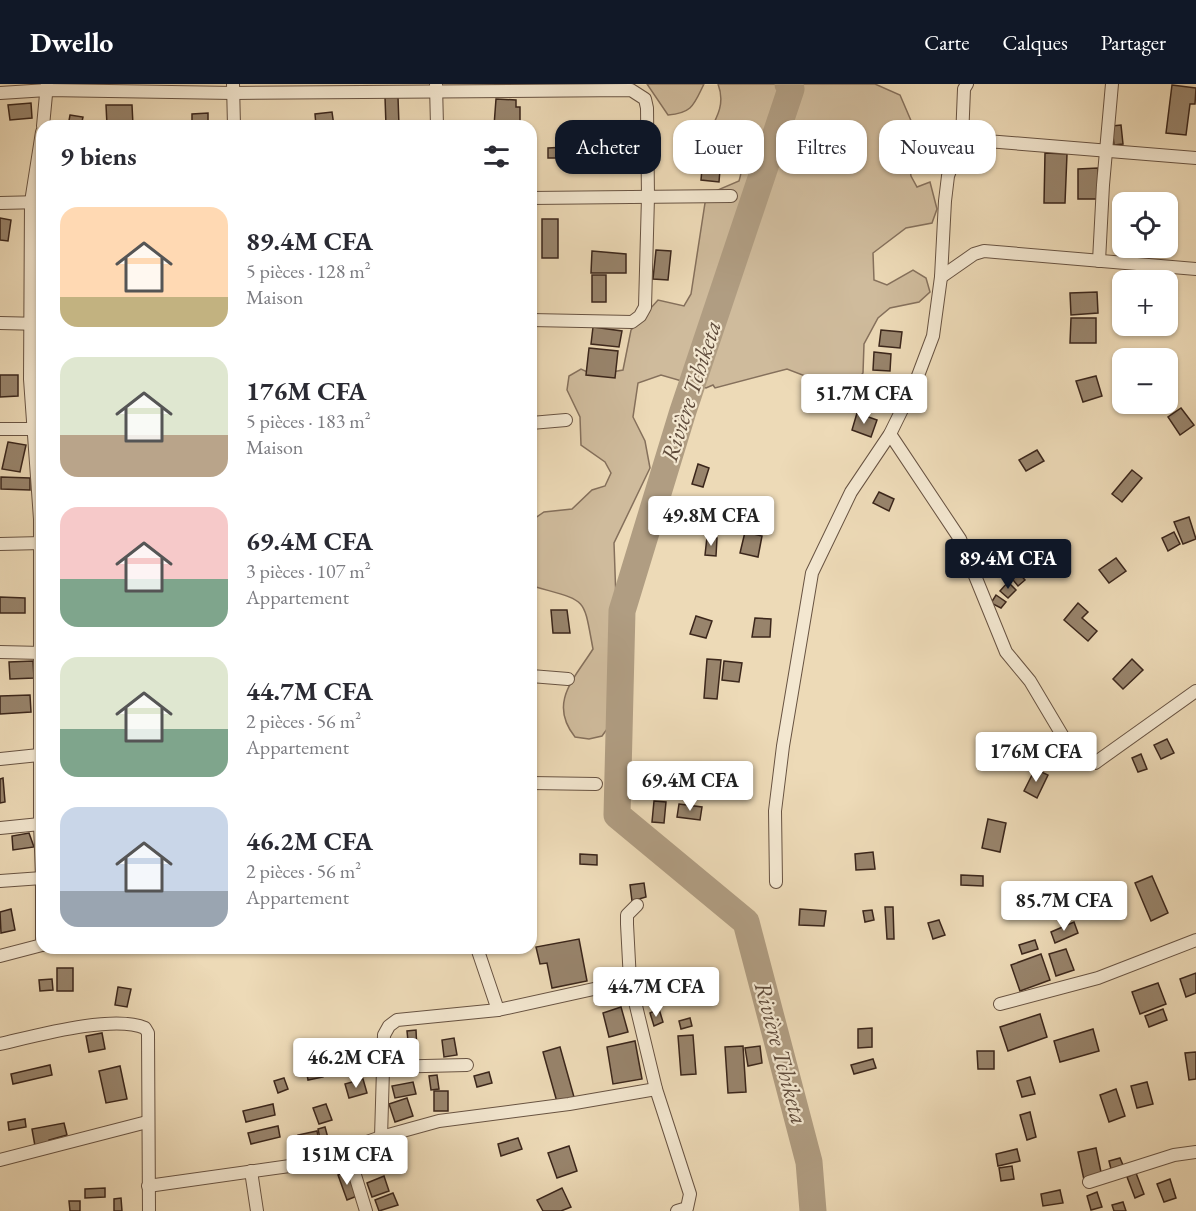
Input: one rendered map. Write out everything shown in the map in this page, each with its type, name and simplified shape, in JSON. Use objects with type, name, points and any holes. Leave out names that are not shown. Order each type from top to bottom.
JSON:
[{"type":"street","points":[[963,120],[964,89],[967,84]]},
{"type":"street","points":[[1099,261],[1112,84]]},
{"type":"street","points":[[44,120],[47,87]]},
{"type":"street","points":[[0,93],[47,87],[631,90],[645,99],[646,108],[648,197],[645,307],[640,316],[632,322],[537,320]]},
{"type":"street","points":[[233,88],[234,120]]},
{"type":"street","points":[[436,88],[436,120]]},
{"type":"street","points":[[996,142],[1196,159]]},
{"type":"street","points":[[776,882],[777,800],[783,746],[812,573],[851,492],[890,434],[916,381],[933,336],[941,276],[949,174]]},
{"type":"street","points":[[537,198],[731,196]]},
{"type":"street","points":[[0,202],[36,202],[36,324],[30,379],[36,416]]},
{"type":"street","points":[[941,276],[974,254],[984,251],[1196,269]]},
{"type":"street","points":[[0,323],[36,324]]},
{"type":"street","points":[[537,422],[566,420]]},
{"type":"street","points":[[0,429],[36,429]]},
{"type":"street","points":[[890,434],[960,539],[1006,652],[1030,681],[1074,755],[1086,762],[1095,763],[1196,691]]},
{"type":"street","points":[[0,544],[36,543]]},
{"type":"street","points":[[0,652],[36,652]]},
{"type":"street","points":[[537,676],[568,679]]},
{"type":"street","points":[[0,759],[36,755]]},
{"type":"street","points":[[537,783],[596,784]]},
{"type":"street","points":[[0,828],[36,824]]},
{"type":"street","points":[[0,881],[36,878]]},
{"type":"street","points":[[637,904],[627,915],[630,981],[656,1089],[690,1194],[687,1208],[677,1211]]},
{"type":"street","points":[[1000,1005],[1098,978],[1196,940]]},
{"type":"street","points":[[0,956],[36,947]]},
{"type":"street","points":[[479,954],[498,1010]]},
{"type":"street","points":[[381,1137],[384,1035],[388,1026],[397,1020],[498,1010],[630,981]]},
{"type":"street","points":[[0,1044],[66,1029],[128,1023],[145,1028],[148,1033],[149,1211]]},
{"type":"street","points":[[383,1067],[467,1065]]},
{"type":"street","points":[[148,1186],[304,1164],[381,1137],[439,1120],[569,1104],[656,1089]]},
{"type":"street","points":[[0,1160],[147,1122]]},
{"type":"street","points":[[347,1149],[366,1211]]},
{"type":"street","points":[[1089,1182],[1174,1155],[1196,1152]]},
{"type":"street","points":[[251,1171],[257,1211]]},
{"type":"shaded area","points":[[647,84],[704,84],[688,110],[668,115]]},
{"type":"shaded area","points":[[718,84],[875,84],[900,95],[911,120],[879,120],[879,174],[911,174],[917,187],[930,182],[937,209],[932,223],[906,228],[873,253],[874,280],[887,285],[913,270],[926,278],[930,292],[919,302],[890,308],[878,318],[864,344],[863,373],[856,381],[826,384],[787,369],[715,388],[713,385],[706,388],[661,375],[638,383],[633,417],[645,441],[650,468],[614,543],[618,656],[610,725],[602,736],[589,739],[575,737],[567,725],[564,702],[572,681],[593,649],[587,619],[580,604],[574,599],[537,587],[537,517],[544,512],[572,509],[592,490],[605,486],[611,473],[605,462],[581,445],[580,417],[567,390],[569,376],[581,369],[594,375],[623,370],[631,330],[658,300],[684,306],[691,294],[705,203],[713,192],[739,181],[741,174],[764,174],[764,120],[715,120],[721,99]]},
{"type":"building","points":[[1172,85],[1196,88],[1195,104],[1190,104],[1186,135],[1166,133]]},
{"type":"building","points":[[385,97],[398,97],[399,120],[386,120]]},
{"type":"building","points":[[496,99],[516,100],[516,107],[520,107],[520,120],[494,120]]},
{"type":"building","points":[[31,103],[32,118],[10,120],[8,105]]},
{"type":"building","points":[[106,105],[132,105],[133,120],[107,120]]},
{"type":"building","points":[[332,112],[333,120],[316,120],[315,114]]},
{"type":"building","points":[[208,113],[208,120],[192,120],[192,114]]},
{"type":"building","points":[[70,115],[83,117],[82,120],[69,120]]},
{"type":"building","points":[[1121,125],[1123,144],[1114,145],[1112,126]]},
{"type":"building","points":[[548,148],[555,148],[555,158],[548,158]]},
{"type":"building","points":[[1045,153],[1067,154],[1065,203],[1044,203]]},
{"type":"building","points":[[1098,168],[1098,199],[1078,199],[1078,169]]},
{"type":"building","points":[[702,174],[720,174],[719,182],[701,180]]},
{"type":"building","points":[[0,218],[11,220],[8,241],[0,240]]},
{"type":"building","points":[[542,219],[558,219],[558,258],[542,258]]},
{"type":"building","points":[[656,250],[671,251],[668,280],[653,279]]},
{"type":"building","points":[[592,251],[626,254],[626,273],[591,273]]},
{"type":"building","points":[[592,275],[606,275],[606,302],[592,302]]},
{"type":"building","points":[[1097,292],[1098,313],[1071,315],[1070,293]]},
{"type":"building","points":[[1071,318],[1096,318],[1096,343],[1070,343]]},
{"type":"building","points":[[593,327],[622,331],[619,347],[591,344]]},
{"type":"building","points":[[881,330],[902,332],[900,348],[879,346]]},
{"type":"building","points":[[589,348],[618,351],[615,378],[586,375]]},
{"type":"building","points":[[874,352],[891,354],[890,371],[873,370]]},
{"type":"building","points":[[0,375],[18,375],[18,396],[0,397]]},
{"type":"building","points":[[1096,376],[1102,396],[1083,402],[1076,381]]},
{"type":"building","points":[[1181,408],[1194,425],[1180,435],[1168,417],[1178,414]]},
{"type":"building","points":[[857,413],[877,420],[871,437],[852,430]]},
{"type":"building","points":[[8,442],[26,445],[20,472],[2,469]]},
{"type":"building","points":[[1037,450],[1044,461],[1026,471],[1019,460]]},
{"type":"building","points":[[698,464],[709,468],[703,487],[692,484]]},
{"type":"building","points":[[1132,470],[1142,478],[1122,502],[1112,494]]},
{"type":"building","points":[[1,477],[30,478],[30,490],[1,489]]},
{"type":"building","points":[[879,492],[894,499],[889,511],[873,503]]},
{"type":"building","points":[[726,506],[739,511],[733,525],[720,519]]},
{"type":"building","points":[[1189,517],[1196,539],[1183,544],[1174,522]]},
{"type":"building","points":[[745,532],[762,536],[758,557],[740,553]]},
{"type":"building","points":[[1174,532],[1180,544],[1168,551],[1162,538]]},
{"type":"building","points":[[707,537],[717,538],[716,556],[705,555]]},
{"type":"building","points":[[1116,558],[1126,571],[1109,583],[1099,570]]},
{"type":"building","points":[[1011,564],[1025,580],[1018,586],[1004,569]]},
{"type":"building","points":[[1008,582],[1016,590],[1008,598],[1000,591]]},
{"type":"building","points":[[996,595],[1006,602],[1001,608],[991,603]]},
{"type":"building","points":[[0,597],[25,598],[25,613],[0,613]]},
{"type":"building","points":[[1078,603],[1088,612],[1082,618],[1097,631],[1088,641],[1064,620]]},
{"type":"building","points":[[551,610],[567,610],[570,633],[553,633]]},
{"type":"building","points":[[696,616],[712,621],[706,638],[690,634]]},
{"type":"building","points":[[755,618],[771,619],[770,637],[752,637]]},
{"type":"building","points":[[707,659],[721,660],[717,699],[704,698]]},
{"type":"building","points":[[1132,659],[1143,670],[1123,689],[1113,679]]},
{"type":"building","points":[[33,661],[34,678],[10,679],[9,662]]},
{"type":"building","points":[[724,661],[742,663],[739,682],[722,680]]},
{"type":"building","points":[[30,695],[31,712],[0,714],[0,696]]},
{"type":"building","points":[[1167,739],[1174,753],[1161,759],[1154,745]]},
{"type":"building","points":[[1141,754],[1147,769],[1138,772],[1132,758]]},
{"type":"building","points":[[1035,769],[1048,775],[1037,798],[1024,791]]},
{"type":"building","points":[[3,778],[5,802],[0,803],[0,779]]},
{"type":"building","points":[[654,801],[666,802],[664,823],[652,822]]},
{"type":"building","points":[[679,804],[702,807],[700,820],[677,817]]},
{"type":"building","points":[[988,819],[1006,823],[1000,852],[982,848]]},
{"type":"building","points":[[29,833],[34,847],[13,850],[12,836]]},
{"type":"building","points":[[873,852],[875,869],[856,870],[855,854]]},
{"type":"building","points":[[580,854],[597,855],[597,865],[580,864]]},
{"type":"building","points":[[961,875],[983,876],[983,886],[961,885]]},
{"type":"building","points":[[1152,876],[1168,913],[1151,921],[1135,883]]},
{"type":"building","points":[[644,883],[646,897],[632,901],[630,885]]},
{"type":"building","points":[[1122,900],[1126,912],[1110,919],[1105,906]]},
{"type":"building","points":[[885,907],[893,907],[894,939],[887,939]]},
{"type":"building","points":[[11,909],[15,930],[1,933],[0,912]]},
{"type":"building","points":[[800,909],[826,911],[824,926],[799,925]]},
{"type":"building","points":[[872,910],[874,920],[865,922],[863,911]]},
{"type":"building","points":[[939,920],[945,935],[933,939],[928,923]]},
{"type":"building","points":[[1074,922],[1078,933],[1055,943],[1051,932]]},
{"type":"building","points":[[579,939],[587,981],[552,988],[547,963],[540,964],[537,947]]},
{"type":"building","points":[[1035,940],[1038,949],[1022,954],[1019,945]]},
{"type":"building","points":[[1066,949],[1074,970],[1056,976],[1049,954]]},
{"type":"building","points":[[1041,954],[1050,980],[1020,991],[1011,965]]},
{"type":"building","points":[[57,968],[73,968],[73,991],[57,991]]},
{"type":"building","points":[[1196,973],[1196,993],[1186,997],[1180,979]]},
{"type":"building","points":[[52,979],[53,990],[40,991],[39,980]]},
{"type":"building","points":[[1158,983],[1166,1004],[1140,1014],[1132,992]]},
{"type":"building","points":[[118,987],[131,989],[127,1007],[115,1005]]},
{"type":"building","points":[[621,1007],[628,1032],[609,1037],[603,1013]]},
{"type":"building","points":[[659,1009],[663,1022],[654,1026],[650,1013]]},
{"type":"building","points":[[1163,1009],[1167,1020],[1149,1027],[1145,1016]]},
{"type":"building","points":[[1040,1014],[1047,1037],[1008,1051],[1000,1027]]},
{"type":"building","points":[[690,1018],[692,1026],[681,1029],[679,1021]]},
{"type":"building","points":[[872,1028],[872,1047],[858,1048],[858,1029]]},
{"type":"building","points":[[1093,1029],[1099,1051],[1060,1062],[1054,1041]]},
{"type":"building","points":[[416,1030],[417,1051],[409,1052],[407,1031]]},
{"type":"building","points":[[102,1033],[105,1049],[89,1052],[86,1036]]},
{"type":"building","points":[[693,1035],[696,1074],[681,1075],[678,1036]]},
{"type":"building","points":[[454,1038],[457,1055],[444,1057],[442,1040]]},
{"type":"building","points":[[635,1041],[642,1079],[613,1084],[607,1047]]},
{"type":"building","points":[[743,1046],[746,1092],[728,1093],[725,1047]]},
{"type":"building","points":[[760,1046],[762,1063],[748,1066],[745,1048]]},
{"type":"building","points":[[560,1047],[574,1097],[557,1102],[543,1052]]},
{"type":"building","points":[[977,1051],[994,1051],[994,1069],[978,1069]]},
{"type":"building","points":[[1196,1052],[1196,1079],[1189,1080],[1185,1053]]},
{"type":"building","points":[[873,1059],[876,1068],[854,1074],[851,1065]]},
{"type":"building","points":[[50,1065],[52,1075],[13,1084],[11,1074]]},
{"type":"building","points":[[120,1066],[127,1099],[106,1103],[99,1071]]},
{"type":"building","points":[[321,1066],[323,1077],[308,1080],[306,1069]]},
{"type":"building","points":[[489,1072],[492,1083],[477,1087],[474,1076]]},
{"type":"building","points":[[437,1075],[439,1089],[431,1090],[429,1076]]},
{"type":"building","points":[[1030,1077],[1035,1094],[1022,1097],[1017,1081]]},
{"type":"building","points":[[284,1078],[288,1089],[278,1093],[274,1081]]},
{"type":"building","points":[[363,1079],[367,1093],[349,1098],[345,1084]]},
{"type":"building","points":[[413,1082],[416,1094],[395,1098],[392,1086]]},
{"type":"building","points":[[1147,1082],[1153,1104],[1137,1108],[1131,1086]]},
{"type":"building","points":[[1116,1089],[1125,1116],[1109,1122],[1100,1095]]},
{"type":"building","points":[[434,1091],[448,1091],[448,1111],[434,1111]]},
{"type":"building","points":[[407,1098],[413,1116],[395,1122],[389,1104]]},
{"type":"building","points":[[273,1104],[275,1115],[246,1122],[243,1111]]},
{"type":"building","points":[[326,1104],[332,1120],[319,1124],[313,1108]]},
{"type":"building","points":[[1030,1112],[1036,1137],[1027,1140],[1020,1115]]},
{"type":"building","points":[[25,1119],[26,1127],[9,1130],[8,1122]]},
{"type":"building","points":[[64,1123],[67,1135],[35,1146],[32,1129]]},
{"type":"building","points":[[278,1126],[280,1137],[251,1144],[248,1133]]},
{"type":"building","points":[[325,1127],[328,1138],[320,1139],[318,1129]]},
{"type":"building","points":[[317,1131],[319,1141],[300,1145],[298,1135]]},
{"type":"building","points":[[518,1138],[522,1149],[501,1156],[498,1144]]},
{"type":"building","points":[[569,1146],[577,1171],[557,1178],[548,1153]]},
{"type":"building","points":[[1096,1148],[1102,1177],[1084,1180],[1078,1152]]},
{"type":"building","points":[[1017,1149],[1020,1161],[998,1166],[996,1154]]},
{"type":"building","points":[[1120,1158],[1123,1165],[1111,1169],[1109,1161]]},
{"type":"building","points":[[1012,1166],[1014,1179],[1001,1181],[999,1168]]},
{"type":"building","points":[[347,1171],[357,1196],[347,1200],[338,1175]]},
{"type":"building","points":[[1136,1173],[1144,1194],[1135,1198],[1127,1177]]},
{"type":"building","points":[[384,1176],[389,1191],[372,1197],[367,1183]]},
{"type":"building","points":[[1170,1179],[1176,1198],[1164,1202],[1157,1184]]},
{"type":"building","points":[[105,1188],[105,1197],[85,1198],[85,1189]]},
{"type":"building","points":[[562,1188],[571,1207],[561,1211],[543,1211],[537,1200]]},
{"type":"building","points":[[1060,1190],[1063,1203],[1043,1206],[1041,1194]]},
{"type":"building","points":[[1097,1192],[1102,1207],[1091,1210],[1087,1196]]},
{"type":"building","points":[[393,1193],[398,1205],[379,1211],[375,1200]]},
{"type":"building","points":[[121,1198],[122,1211],[114,1211],[114,1199]]},
{"type":"building","points":[[69,1201],[80,1201],[80,1211],[70,1211]]},
{"type":"building","points":[[1123,1202],[1126,1211],[1114,1211],[1112,1205]]},
{"type":"waterway","name":"Rivière Tchiketa","points":[[788,84],[791,89],[683,411],[622,611],[617,815],[746,922],[809,1162],[813,1211]]}]
